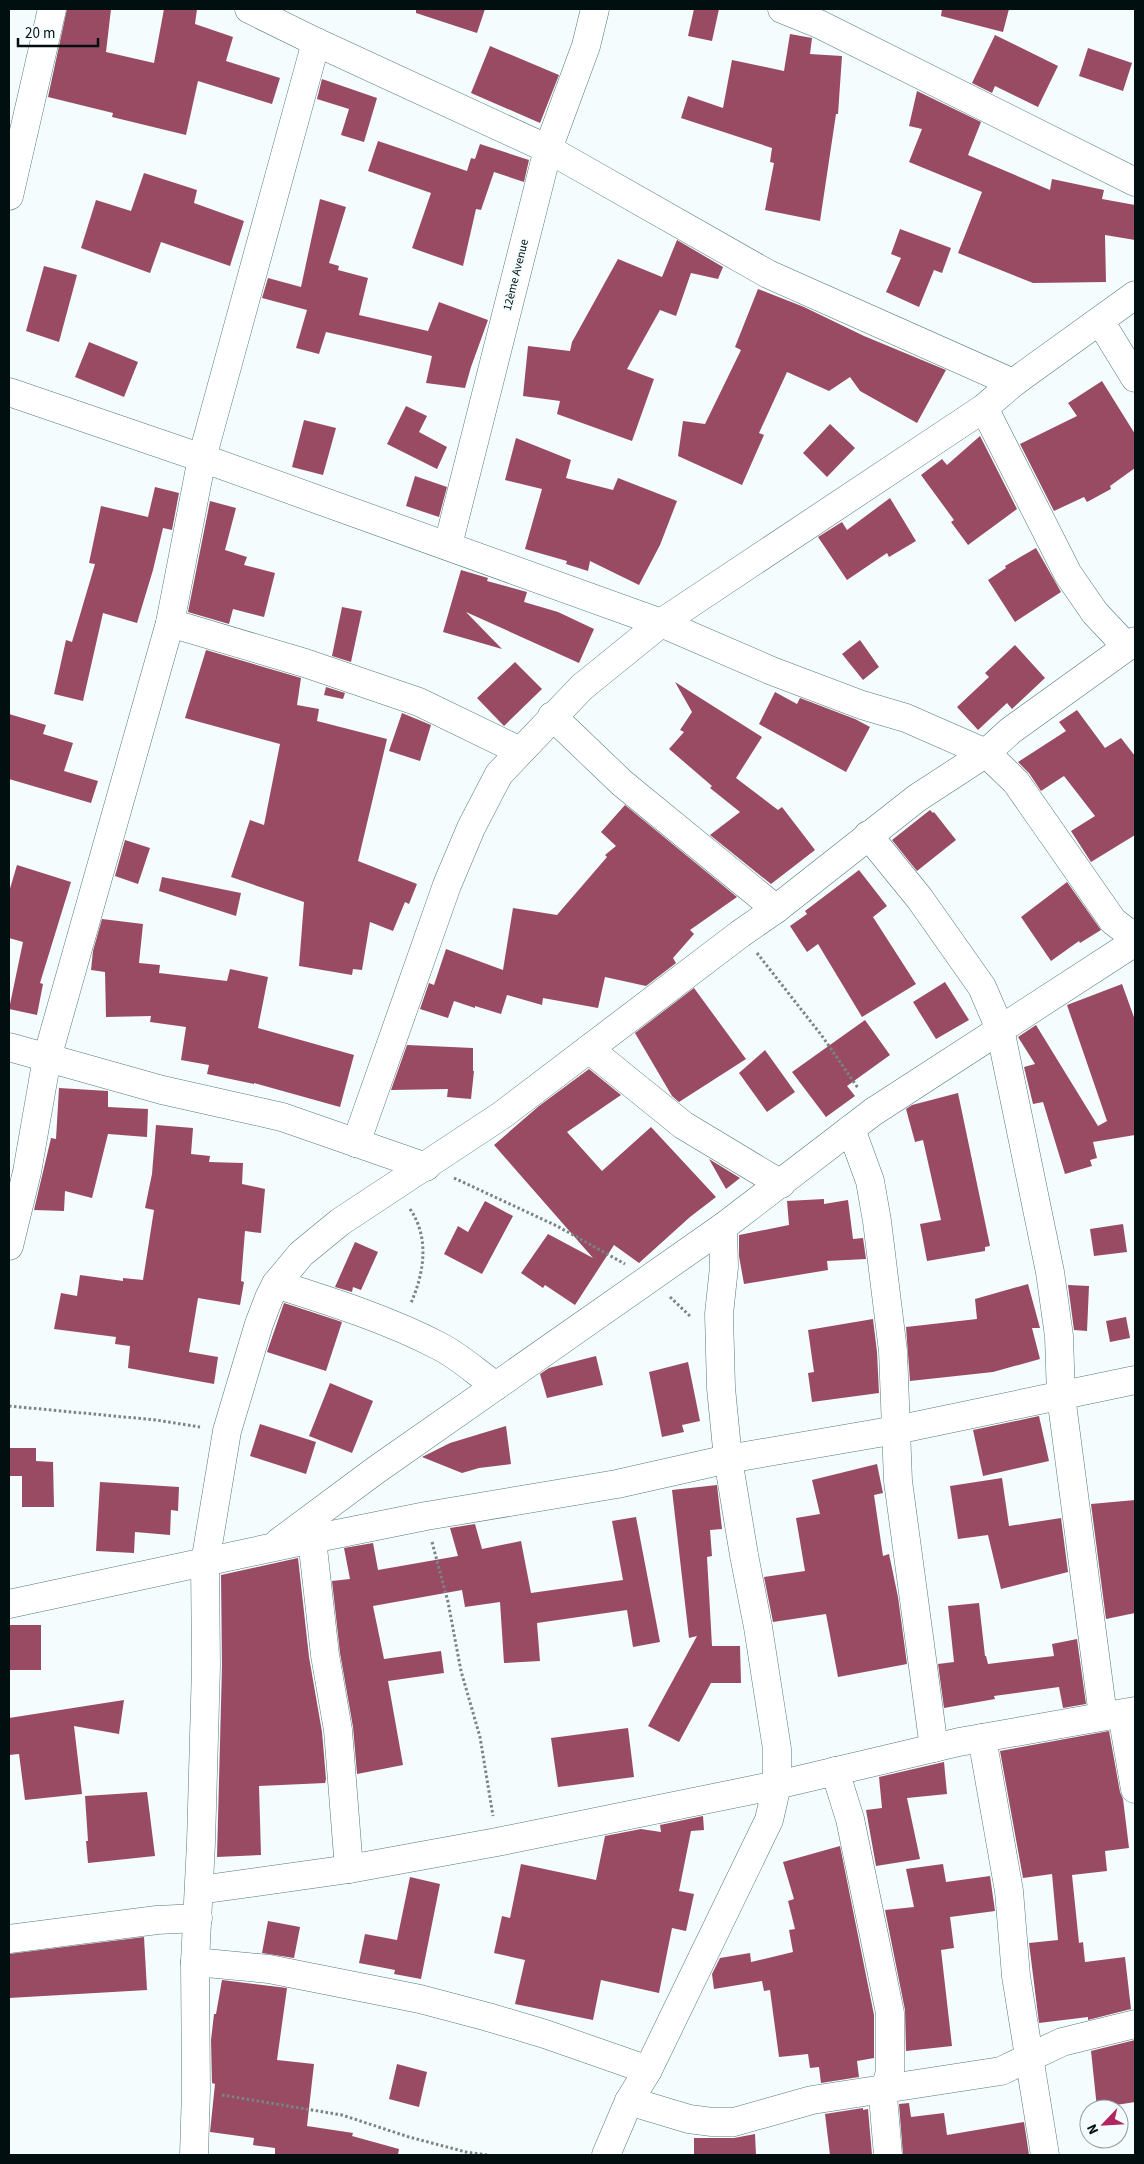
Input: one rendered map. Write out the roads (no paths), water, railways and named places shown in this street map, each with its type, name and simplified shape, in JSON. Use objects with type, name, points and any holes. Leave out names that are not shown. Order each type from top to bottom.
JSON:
[{"type":"street","points":[[9,196],[52,9]]},
{"type":"street","points":[[249,9],[548,149],[768,274],[1013,382]]},
{"type":"street","name":"12ème Avenue","points":[[448,545],[548,149],[586,46],[595,9]]},
{"type":"street","points":[[782,9],[828,28],[1135,182]]},
{"type":"street","points":[[9,1246],[27,1172],[47,1058],[170,623],[202,458],[316,42]]},
{"type":"street","points":[[356,1143],[454,868],[471,828],[499,774],[552,716],[582,687],[661,623],[984,408],[1013,382],[1135,295]]},
{"type":"street","points":[[1100,321],[1135,378]]},
{"type":"street","points":[[9,392],[448,545],[661,623],[772,671],[906,718],[986,752],[1016,782],[1113,921],[1135,940],[873,1112],[723,1227],[376,1470],[270,1548]]},
{"type":"street","points":[[194,2155],[196,2090],[195,1962],[206,1666],[205,1563],[227,1432],[259,1324],[276,1284],[301,1254],[340,1222],[426,1167],[502,1115],[740,934],[776,909],[917,798],[986,752],[1010,731],[1130,644],[1095,613],[1068,574],[984,408]]},
{"type":"street","points":[[170,623],[305,663],[420,702],[520,751]]},
{"type":"street","points":[[552,716],[622,783],[776,909]]},
{"type":"street","points":[[868,835],[920,899],[982,987],[1000,1029],[1050,1272],[1058,1336],[1061,1396],[1135,1788]]},
{"type":"street","points":[[9,1047],[162,1090],[282,1117],[426,1167]]},
{"type":"street","points":[[589,1049],[683,1125],[781,1184]]},
{"type":"street","points":[[851,1128],[870,1181],[877,1221],[893,1351],[898,1481],[934,1748]]},
{"type":"street","points":[[606,2155],[629,2101],[648,2070],[769,1820],[777,1785],[777,1749],[758,1626],[728,1459],[721,1388],[719,1314],[724,1266],[723,1227]]},
{"type":"street","points":[[276,1284],[347,1307],[400,1327],[441,1347],[496,1386]]},
{"type":"street","points":[[9,1604],[426,1516],[617,1484],[728,1459],[896,1430],[1135,1380]]},
{"type":"street","points":[[312,1539],[325,1655],[338,1730],[349,1869]]},
{"type":"street","points":[[199,1890],[349,1869],[497,1842],[777,1785],[982,1738],[1120,1714]]},
{"type":"street","points":[[982,1738],[1009,1891],[1016,1976],[1044,2155]]},
{"type":"street","points":[[835,1771],[850,1819],[890,2013],[890,2072],[883,2096],[888,2155]]},
{"type":"street","points":[[9,1939],[157,1920],[198,1918]]},
{"type":"street","points":[[195,1962],[269,1969],[420,1999],[526,2028],[648,2070]]},
{"type":"street","points":[[629,2101],[689,2119],[734,2122],[812,2100],[1001,2071],[1062,2042],[1135,2024]]}]
